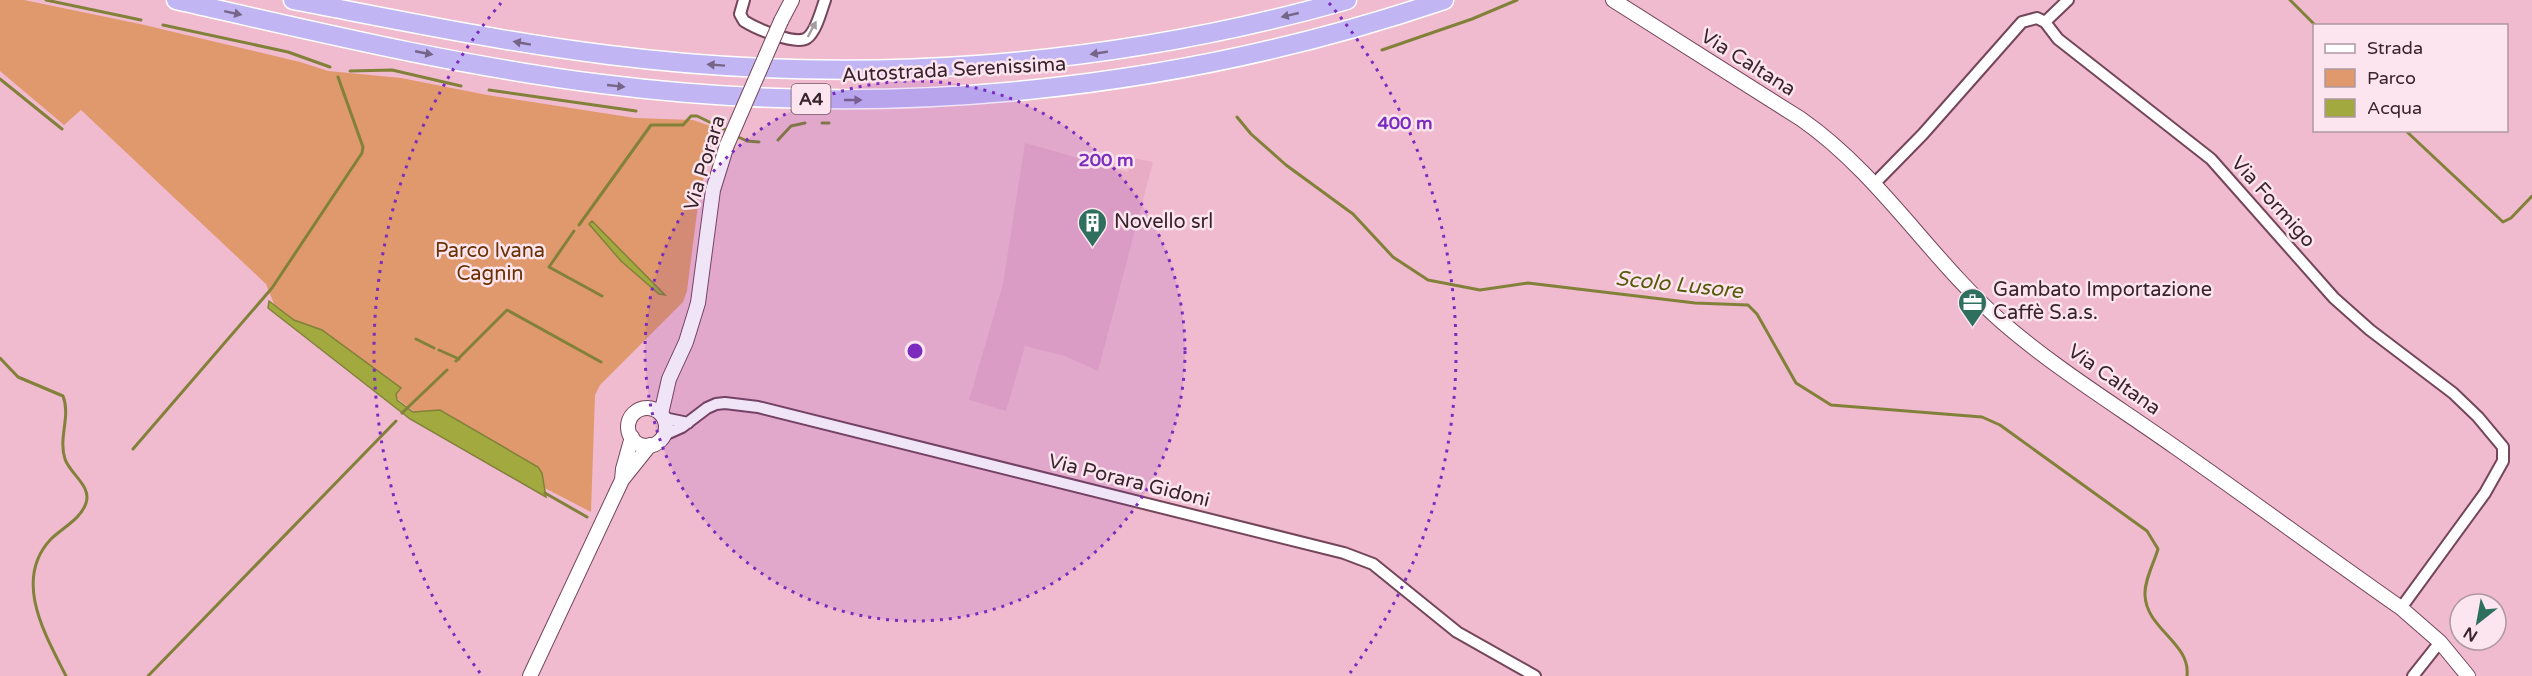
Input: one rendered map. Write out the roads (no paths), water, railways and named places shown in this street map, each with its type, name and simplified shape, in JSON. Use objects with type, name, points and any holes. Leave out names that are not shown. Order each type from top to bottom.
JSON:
[{"type":"highway","name":"Autostrada Serenissima","points":[[176,0],[381,45],[524,73],[679,92],[830,100],[1002,94],[1134,78],[1262,53],[1378,22],[1444,0]]},
{"type":"highway","name":"Autostrada Serenissima","points":[[293,0],[454,32],[600,54],[687,63],[835,71],[988,64],[1088,54],[1201,36],[1347,0]]},
{"type":"main road","name":"Via Porara","points":[[622,480],[632,437],[628,429],[629,420],[635,412],[647,408],[669,379],[686,342],[698,303],[711,201],[727,145],[792,0]]},
{"type":"main road","name":"Via Caltana","points":[[1613,0],[1817,130],[1843,152],[1874,184],[1948,270],[2005,324],[2074,377],[2401,608],[2440,642],[2468,676]]},
{"type":"main road","name":"Via Porara","points":[[530,676],[622,480],[650,445],[657,443],[664,435],[666,428],[662,416],[669,379]]},
{"type":"main road","points":[[647,408],[662,416]]},
{"type":"main road","points":[[632,437],[639,444],[650,445]]},
{"type":"street","points":[[744,0],[740,14],[744,21],[792,40],[803,40],[809,37],[825,0]]},
{"type":"street","points":[[1874,184],[1923,135],[2022,22],[2037,18],[2045,22],[2068,0]]},
{"type":"street","name":"Via Formigo","points":[[2045,22],[2058,39],[2211,159],[2334,298],[2370,330],[2453,393],[2478,417],[2503,447],[2503,461],[2485,493],[2401,608]]},
{"type":"street","name":"Via Porara Gidoni","points":[[664,435],[688,423],[716,404],[725,403],[758,408],[1344,553],[1373,564],[1457,632],[1535,676]]},
{"type":"street","points":[[662,416],[688,423]]},
{"type":"street","points":[[2413,676],[2440,642]]},
{"type":"water","points":[[592,221],[665,295],[659,294],[621,261],[589,224]]},
{"type":"water","points":[[269,301],[294,320],[322,330],[401,388],[396,394],[397,400],[413,412],[440,410],[538,467],[542,473],[546,497],[410,419],[268,308]]},
{"type":"waterway","points":[[46,0],[141,20]]},
{"type":"waterway","points":[[1382,50],[1472,19],[1517,0]]},
{"type":"waterway","points":[[2290,0],[2314,24]]},
{"type":"waterway","points":[[163,25],[288,52],[330,67]]},
{"type":"waterway","points":[[350,71],[392,70],[461,86]]},
{"type":"waterway","points":[[133,449],[272,288],[362,153],[363,147],[338,77]]},
{"type":"waterway","points":[[0,79],[62,129]]},
{"type":"waterway","points":[[489,90],[636,111]]},
{"type":"waterway","points":[[579,225],[651,125],[683,125],[691,116],[697,116],[728,131]]},
{"type":"waterway","name":"Scolo Lusore","points":[[1237,117],[1251,134],[1286,165],[1353,214],[1393,257],[1428,280],[1480,290],[1528,283],[1695,303],[1748,305],[1757,314],[1796,383],[1831,405],[1982,417],[2000,425],[2147,531],[2158,549],[2146,584],[2147,607],[2182,654],[2187,676]]},
{"type":"waterway","points":[[778,140],[791,126],[805,123]]},
{"type":"waterway","points":[[822,123],[829,123]]},
{"type":"waterway","points":[[2407,132],[2503,222],[2511,218],[2532,196]]},
{"type":"waterway","points":[[736,136],[747,141],[759,142]]},
{"type":"waterway","points":[[574,231],[549,267],[602,296]]},
{"type":"waterway","points":[[456,361],[507,310],[601,362]]},
{"type":"waterway","points":[[416,339],[434,348]]},
{"type":"waterway","points":[[439,350],[459,359]]},
{"type":"waterway","points":[[0,358],[18,377],[63,396],[66,411],[63,451],[65,459],[86,491],[84,509],[76,519],[51,539],[40,555],[34,572],[33,590],[36,608],[66,676]]},
{"type":"waterway","points":[[402,413],[447,370]]},
{"type":"waterway","points":[[148,676],[396,421]]},
{"type":"waterway","points":[[545,493],[587,517]]},
{"type":"place","name":"Novello srl","points":[[1093,248]]},
{"type":"place","name":"Gambato Importazione Caffè S.a.s.","points":[[1972,328]]},
{"type":"park label","name":"Parco Ivana Cagnin","points":[[490,262]]}]
